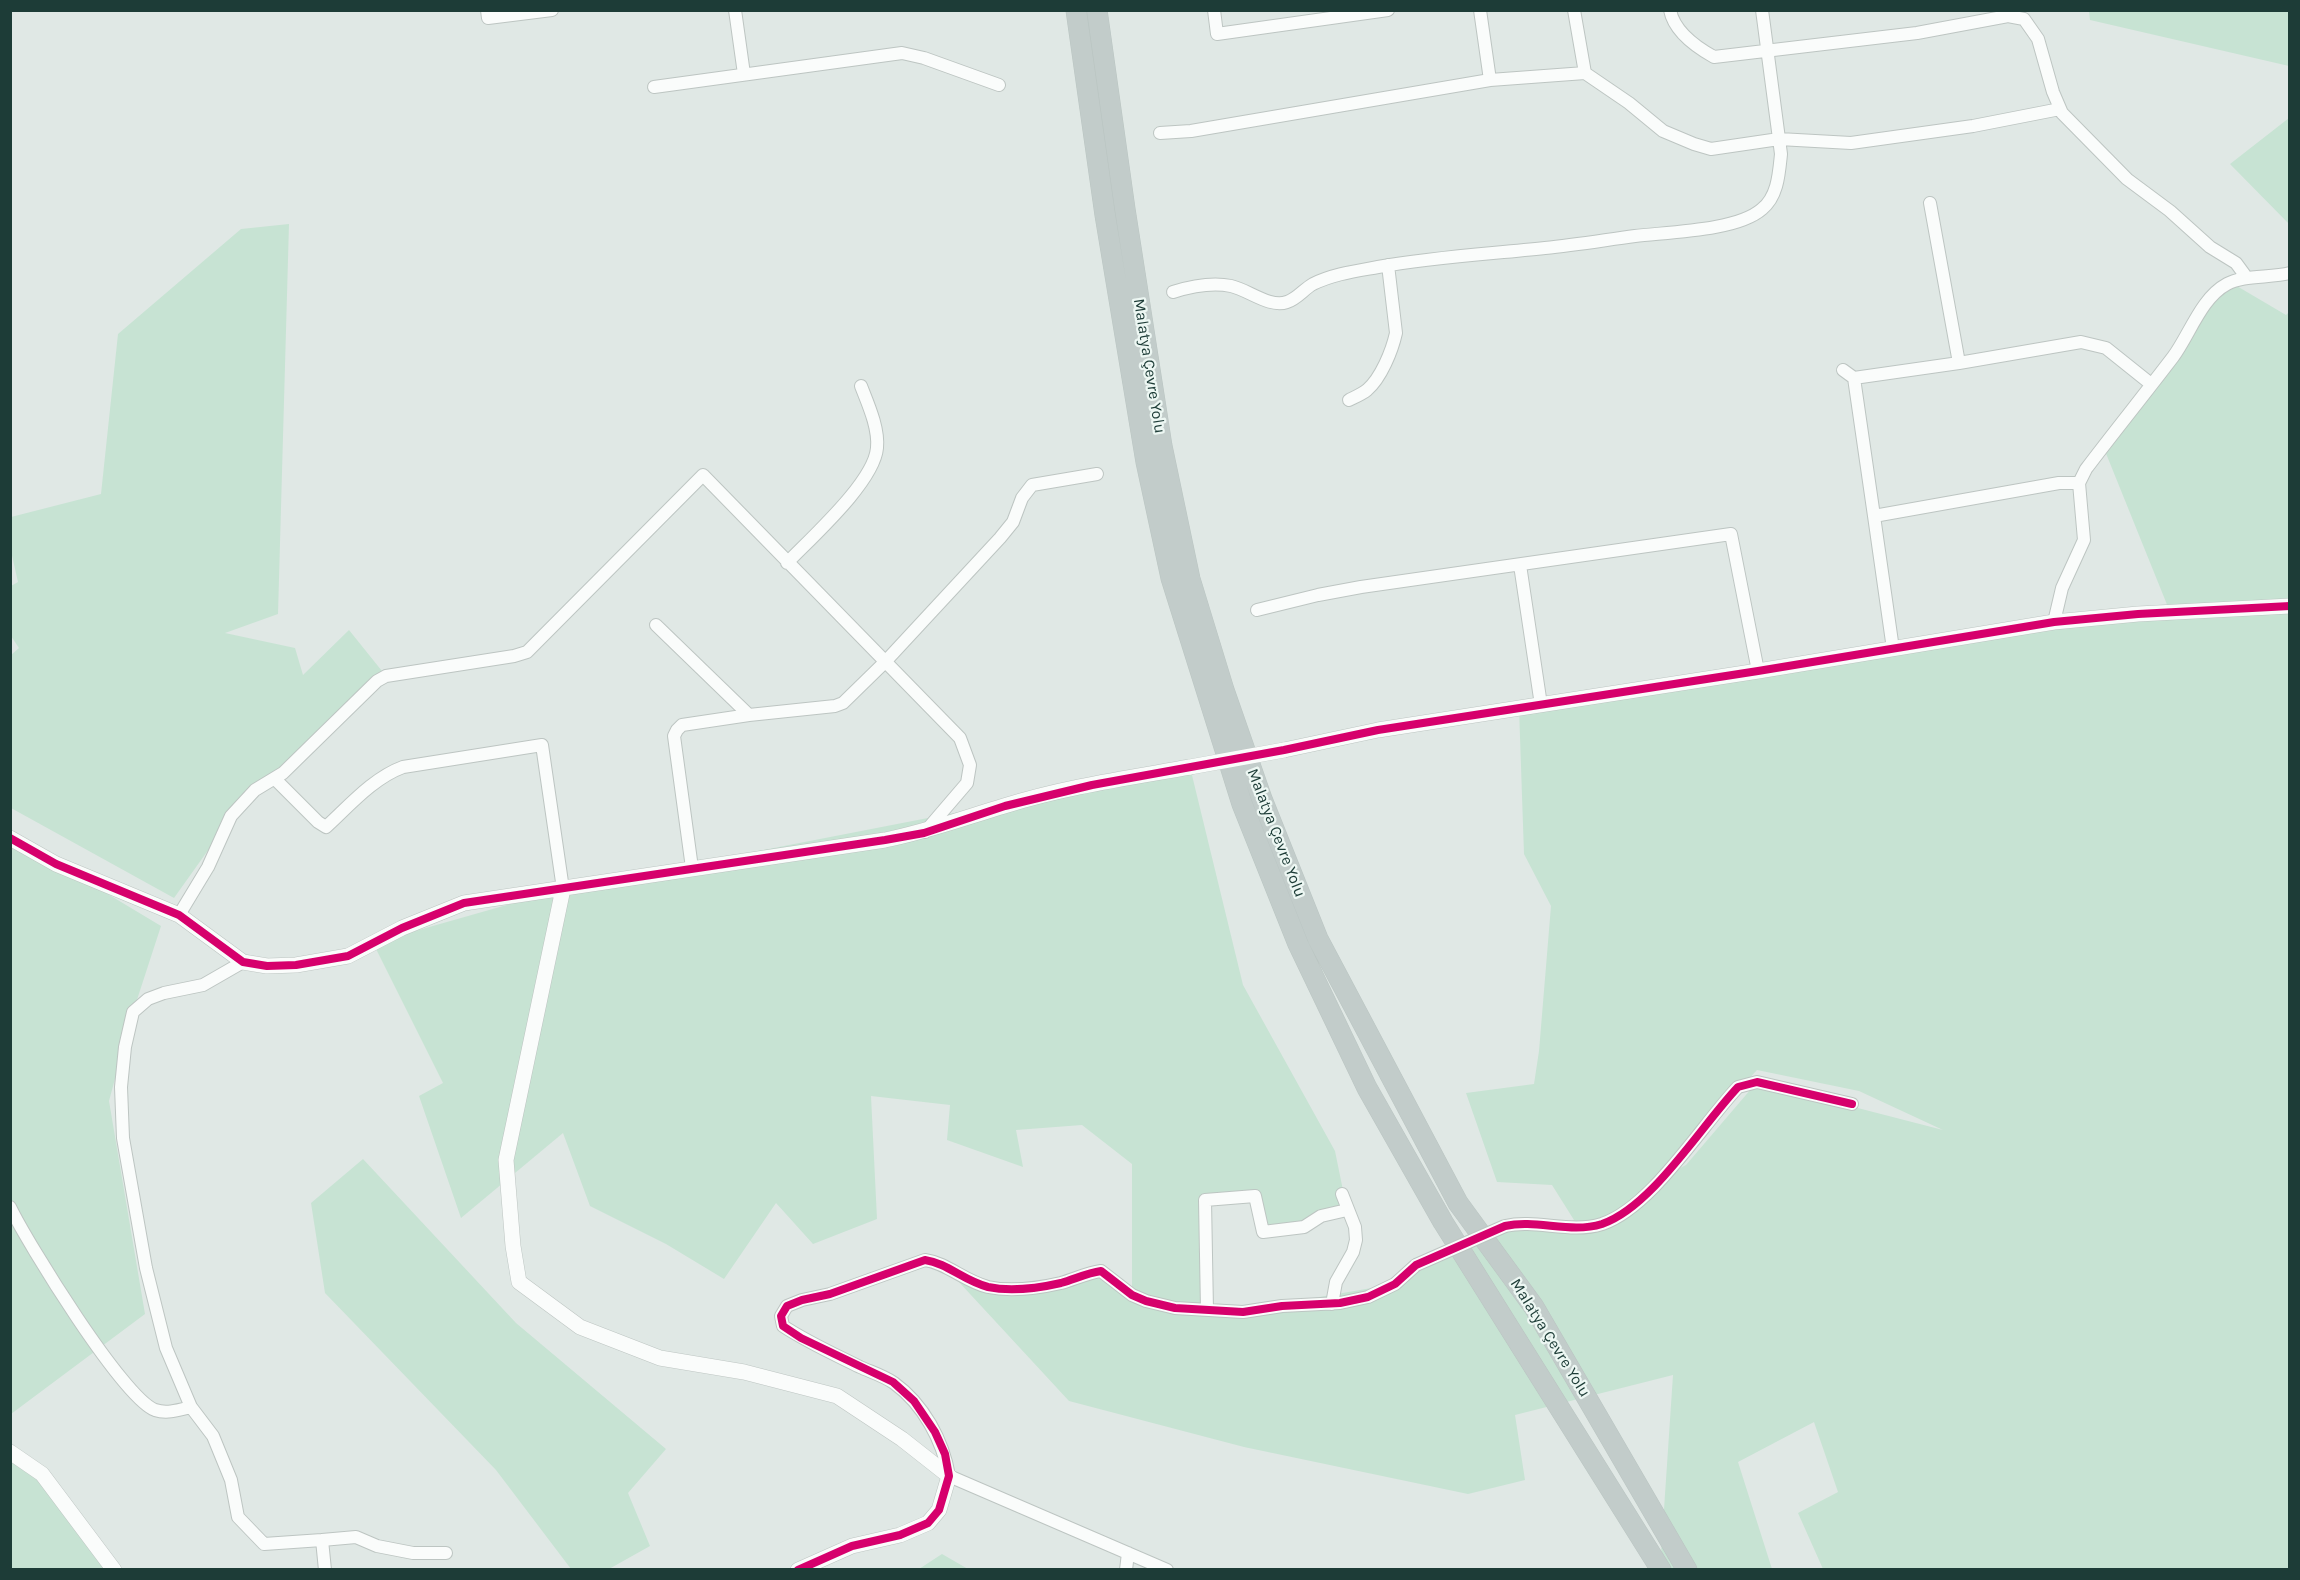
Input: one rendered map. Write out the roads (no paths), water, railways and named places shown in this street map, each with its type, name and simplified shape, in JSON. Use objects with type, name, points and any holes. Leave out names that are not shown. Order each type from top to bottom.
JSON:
[{"type":"highway","name":"Malatya Çevre Yolu","points":[[1076,10],[1105,215],[1148,474],[1170,578],[1242,804],[1298,944],[1367,1088],[1443,1222],[1661,1569]]},
{"type":"highway","name":"Malatya Çevre Yolu","points":[[1097,10],[1162,446],[1190,579],[1224,690],[1262,799],[1318,939],[1458,1203],[1534,1307],[1687,1569]]},
{"type":"street","points":[[487,10],[488,18],[552,10]]},
{"type":"street","points":[[735,10],[744,74]]},
{"type":"street","points":[[1214,10],[1217,34],[1388,10]]},
{"type":"street","points":[[1480,10],[1490,80]]},
{"type":"street","points":[[1574,10],[1585,73]]},
{"type":"street","points":[[1670,10],[1680,32],[1714,57],[1917,33],[2016,16],[2024,19],[2038,39],[2060,109],[2080,133],[2127,179],[2170,211],[2210,248],[2236,263],[2247,278]]},
{"type":"street","points":[[1173,292],[1190,286],[1219,285],[1244,290],[1271,302],[1286,303],[1304,289],[1329,276],[1388,265],[1687,230],[1724,225],[1744,219],[1762,209],[1771,199],[1778,178],[1779,139],[1762,10]]},
{"type":"street","points":[[654,87],[902,53],[924,58],[999,85]]},
{"type":"street","points":[[1160,133],[1191,131],[1490,80],[1585,73],[1629,103],[1663,131],[1712,149],[1779,139],[1851,142],[1973,126],[2060,109]]},
{"type":"street","points":[[1930,203],[1959,363]]},
{"type":"street","points":[[1349,400],[1367,390],[1377,377],[1394,341],[1396,333],[1388,265]]},
{"type":"street","points":[[2054,622],[2062,588],[2084,540],[2079,483],[2085,469],[2174,355],[2200,313],[2219,288],[2230,282],[2247,278],[2289,273]]},
{"type":"street","points":[[1843,370],[1854,378],[2081,342],[2106,348],[2151,384]]},
{"type":"street","points":[[1854,378],[1893,649]]},
{"type":"street","points":[[787,563],[862,484],[872,468],[878,446],[870,408],[861,386]]},
{"type":"street","points":[[692,868],[674,736],[682,725],[835,706],[843,703],[885,662],[1000,538],[1012,522],[1022,498],[1032,485],[1097,474]]},
{"type":"street","points":[[179,915],[208,867],[231,816],[255,790],[275,779],[332,726],[367,689],[386,676],[527,652],[702,476],[960,738],[970,765],[967,783],[924,832]]},
{"type":"street","points":[[1874,516],[2059,483],[2079,483]]},
{"type":"street","points":[[1257,610],[1361,587],[1731,534],[1758,672]]},
{"type":"street","points":[[1521,565],[1540,705]]},
{"type":"street","points":[[10,838],[56,864],[179,915],[243,962],[267,966],[296,965],[348,956],[402,928],[464,903],[885,840],[924,832],[1032,799],[1092,785],[1284,750],[1378,730],[1758,672],[2054,622],[2149,613],[2289,606]]},
{"type":"street","points":[[656,625],[749,715]]},
{"type":"street","points":[[275,779],[318,822],[326,827],[389,772],[403,767],[542,746],[562,889],[506,1160],[513,1246],[519,1282],[580,1327],[660,1358],[744,1372],[837,1396],[902,1439],[949,1476],[1167,1569]]},
{"type":"street","points":[[243,962],[203,985],[164,993],[148,999],[133,1012],[125,1047],[121,1087],[123,1138],[146,1268],[166,1348],[191,1407],[213,1436],[231,1480],[238,1517],[264,1544],[356,1537],[377,1546],[413,1553],[446,1553]]},
{"type":"street","points":[[798,1569],[852,1546],[900,1535],[928,1523],[939,1510],[949,1476],[945,1454],[935,1432],[914,1401],[893,1382],[801,1338],[783,1326],[781,1316],[787,1306],[841,1290],[925,1260],[934,1261],[969,1281],[990,1287],[1015,1289],[1061,1283],[1101,1271],[1132,1294],[1146,1301],[1175,1308],[1243,1312],[1282,1306],[1332,1304],[1368,1298],[1395,1284],[1416,1266],[1505,1226],[1521,1223],[1580,1228],[1601,1224],[1622,1214],[1645,1196],[1738,1088],[1756,1082],[1852,1104]]},
{"type":"street","points":[[1332,1304],[1336,1282],[1353,1252],[1356,1240],[1355,1227],[1342,1194]]},
{"type":"street","points":[[1207,1310],[1205,1200],[1255,1196],[1263,1232],[1304,1227],[1322,1216],[1347,1210]]},
{"type":"street","points":[[10,1208],[84,1329],[139,1399],[153,1409],[166,1413],[191,1407]]},
{"type":"street","points":[[10,1452],[42,1474],[114,1569]]},
{"type":"street","points":[[322,1540],[325,1569]]},
{"type":"street","points":[[1126,1569],[1128,1553]]}]
